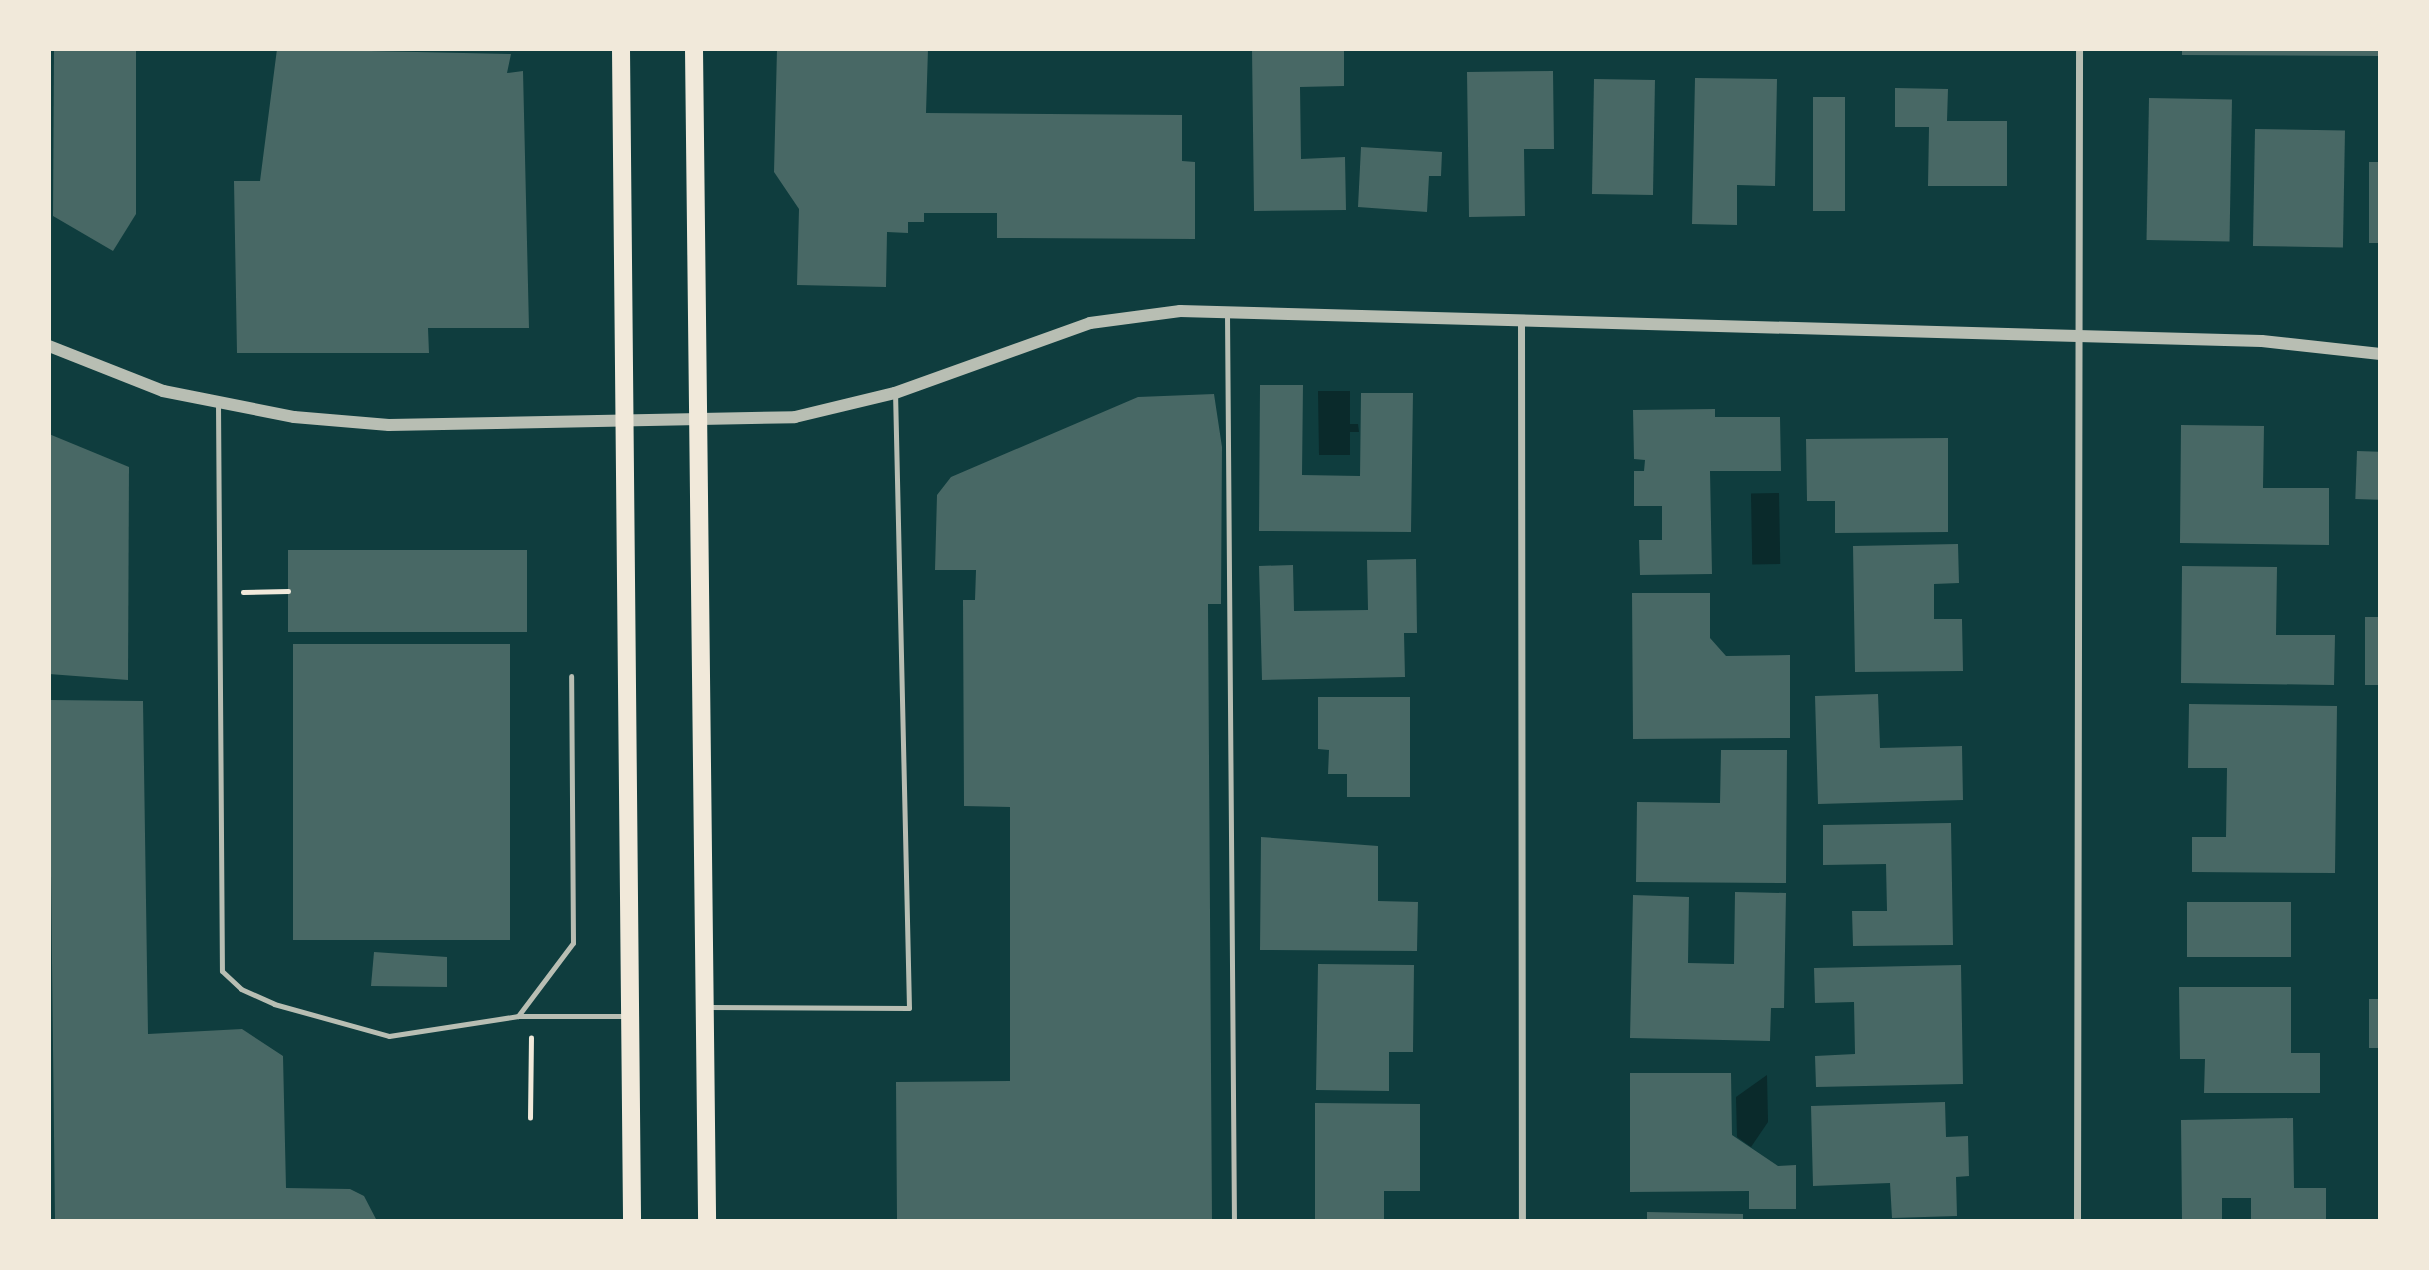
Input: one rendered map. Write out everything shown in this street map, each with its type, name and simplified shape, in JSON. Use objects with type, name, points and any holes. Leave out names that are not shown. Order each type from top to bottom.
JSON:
[{"type":"main road","points":[[621,49],[632,1221]]},
{"type":"main road","points":[[694,49],[707,1221]]},
{"type":"street","points":[[2077,1221],[2079,49]]},
{"type":"street","points":[[49,346],[163,391],[218,404],[389,425],[699,424],[836,411],[895,393],[1090,323],[1227,312],[1521,323],[2262,341],[2380,354]]},
{"type":"street","points":[[1521,323],[1522,1221]]},
{"type":"lane","points":[[1227,312],[1234,1221]]},
{"type":"lane","points":[[704,1007],[909,1008],[895,393]]},
{"type":"lane","points":[[218,404],[222,971],[241,989],[274,1004],[389,1036],[518,1016],[631,1016]]},
{"type":"lane","points":[[518,1016],[573,943],[571,676]]},
{"type":"path","points":[[219,592],[288,591]]},
{"type":"path","points":[[530,1118],[531,1016]]},
{"type":"water","points":[[1318,391],[1350,391],[1350,424],[1358,424],[1359,432],[1350,432],[1350,455],[1319,455]]},
{"type":"water","points":[[1751,493],[1779,493],[1780,564],[1752,564]]},
{"type":"water","points":[[1767,1075],[1768,1122],[1751,1147],[1737,1137],[1736,1097]]},
{"type":"building","points":[[54,49],[136,49],[136,214],[113,251],[53,216]]},
{"type":"building","points":[[277,49],[511,54],[507,73],[523,71],[529,328],[428,328],[429,353],[237,353],[234,181],[260,181]]},
{"type":"building","points":[[777,49],[928,49],[926,113],[1182,115],[1182,161],[1195,162],[1195,239],[997,238],[997,213],[924,213],[924,222],[908,222],[908,233],[887,232],[886,287],[797,285],[799,209],[774,172]]},
{"type":"building","points":[[1252,49],[1344,49],[1344,86],[1300,87],[1301,159],[1345,157],[1346,210],[1254,211]]},
{"type":"building","points":[[2182,49],[2380,49],[2380,56],[2182,55]]},
{"type":"building","points":[[1553,71],[1554,149],[1524,149],[1525,216],[1469,217],[1467,72]]},
{"type":"building","points":[[1695,78],[1777,79],[1775,186],[1737,185],[1737,225],[1692,224]]},
{"type":"building","points":[[1594,79],[1655,80],[1653,195],[1592,194]]},
{"type":"building","points":[[1895,88],[1948,89],[1947,121],[2007,121],[2007,186],[1928,186],[1929,127],[1895,127]]},
{"type":"building","points":[[1813,97],[1845,97],[1845,211],[1813,211]]},
{"type":"building","points":[[2149,98],[2232,99],[2230,241],[2147,240]]},
{"type":"building","points":[[2255,129],[2345,131],[2343,248],[2253,246]]},
{"type":"building","points":[[1361,147],[1442,152],[1441,176],[1429,176],[1427,212],[1358,207]]},
{"type":"building","points":[[2369,162],[2380,162],[2380,243],[2369,243]]},
{"type":"building","points":[[1260,385],[1303,385],[1302,475],[1360,476],[1361,393],[1413,393],[1411,532],[1259,531]]},
{"type":"building","points":[[1214,394],[1222,447],[1221,604],[1208,604],[1212,1221],[897,1221],[896,1082],[1010,1081],[1010,807],[964,806],[963,600],[975,600],[976,570],[935,570],[937,495],[951,477],[1138,397]]},
{"type":"building","points":[[1715,409],[1715,417],[1780,417],[1781,471],[1710,471],[1712,574],[1640,575],[1639,540],[1662,540],[1662,506],[1634,506],[1634,471],[1644,471],[1645,460],[1634,459],[1633,410]]},
{"type":"building","points":[[2181,425],[2264,426],[2263,488],[2329,488],[2329,545],[2180,543]]},
{"type":"building","points":[[49,434],[129,467],[128,680],[49,674]]},
{"type":"building","points":[[1948,438],[1948,532],[1835,533],[1835,501],[1807,501],[1806,439]]},
{"type":"building","points":[[2357,451],[2380,452],[2378,500],[2355,499]]},
{"type":"building","points":[[1958,544],[1959,583],[1934,584],[1934,619],[1962,619],[1963,671],[1855,672],[1853,546]]},
{"type":"building","points":[[288,550],[527,550],[527,632],[288,632]]},
{"type":"building","points":[[1416,559],[1417,633],[1404,633],[1405,677],[1262,680],[1259,566],[1293,565],[1294,611],[1368,610],[1367,560]]},
{"type":"building","points":[[2182,566],[2277,567],[2276,635],[2335,635],[2334,685],[2181,683]]},
{"type":"building","points":[[1632,593],[1710,593],[1710,638],[1726,656],[1790,655],[1790,738],[1633,739]]},
{"type":"building","points":[[2365,617],[2380,617],[2380,685],[2365,685]]},
{"type":"building","points":[[293,644],[510,644],[510,940],[293,940]]},
{"type":"building","points":[[1878,694],[1880,748],[1962,746],[1963,800],[1818,804],[1815,696]]},
{"type":"building","points":[[1318,697],[1410,697],[1410,797],[1347,797],[1347,774],[1328,774],[1329,750],[1318,749]]},
{"type":"building","points":[[49,700],[143,701],[148,1034],[242,1029],[283,1056],[286,1188],[350,1189],[364,1196],[377,1221],[55,1221]]},
{"type":"building","points":[[2189,704],[2337,706],[2335,873],[2192,872],[2192,837],[2226,837],[2227,768],[2188,768]]},
{"type":"building","points":[[1721,750],[1787,750],[1786,883],[1636,882],[1637,802],[1720,803]]},
{"type":"building","points":[[1951,823],[1953,945],[1853,946],[1852,911],[1887,911],[1886,864],[1823,865],[1823,825]]},
{"type":"building","points":[[1261,837],[1378,846],[1378,901],[1418,902],[1417,951],[1260,950]]},
{"type":"building","points":[[1735,892],[1786,893],[1784,1008],[1771,1008],[1770,1041],[1630,1038],[1633,895],[1689,897],[1688,963],[1734,964]]},
{"type":"building","points":[[2187,902],[2291,902],[2291,957],[2187,957]]},
{"type":"building","points":[[374,952],[447,957],[447,987],[371,986]]},
{"type":"building","points":[[1318,964],[1414,965],[1413,1052],[1389,1052],[1389,1091],[1316,1090]]},
{"type":"building","points":[[1961,965],[1963,1084],[1816,1087],[1815,1056],[1855,1054],[1854,1002],[1815,1003],[1814,968]]},
{"type":"building","points":[[2179,987],[2291,987],[2291,1053],[2320,1053],[2320,1093],[2204,1093],[2205,1059],[2180,1059]]},
{"type":"building","points":[[2369,999],[2380,999],[2380,1048],[2369,1048]]},
{"type":"building","points":[[1630,1073],[1731,1073],[1732,1135],[1778,1166],[1796,1165],[1796,1209],[1749,1209],[1749,1191],[1630,1192]]},
{"type":"building","points":[[1945,1102],[1946,1137],[1968,1136],[1969,1176],[1956,1177],[1957,1216],[1892,1218],[1890,1183],[1813,1186],[1811,1106]]},
{"type":"building","points":[[1315,1103],[1420,1104],[1420,1191],[1384,1191],[1384,1221],[1315,1221]]},
{"type":"building","points":[[2293,1118],[2294,1188],[2326,1188],[2326,1221],[2251,1221],[2251,1198],[2222,1198],[2222,1221],[2182,1221],[2181,1120]]},
{"type":"building","points":[[1647,1212],[1743,1214],[1743,1221],[1647,1221]]}]
